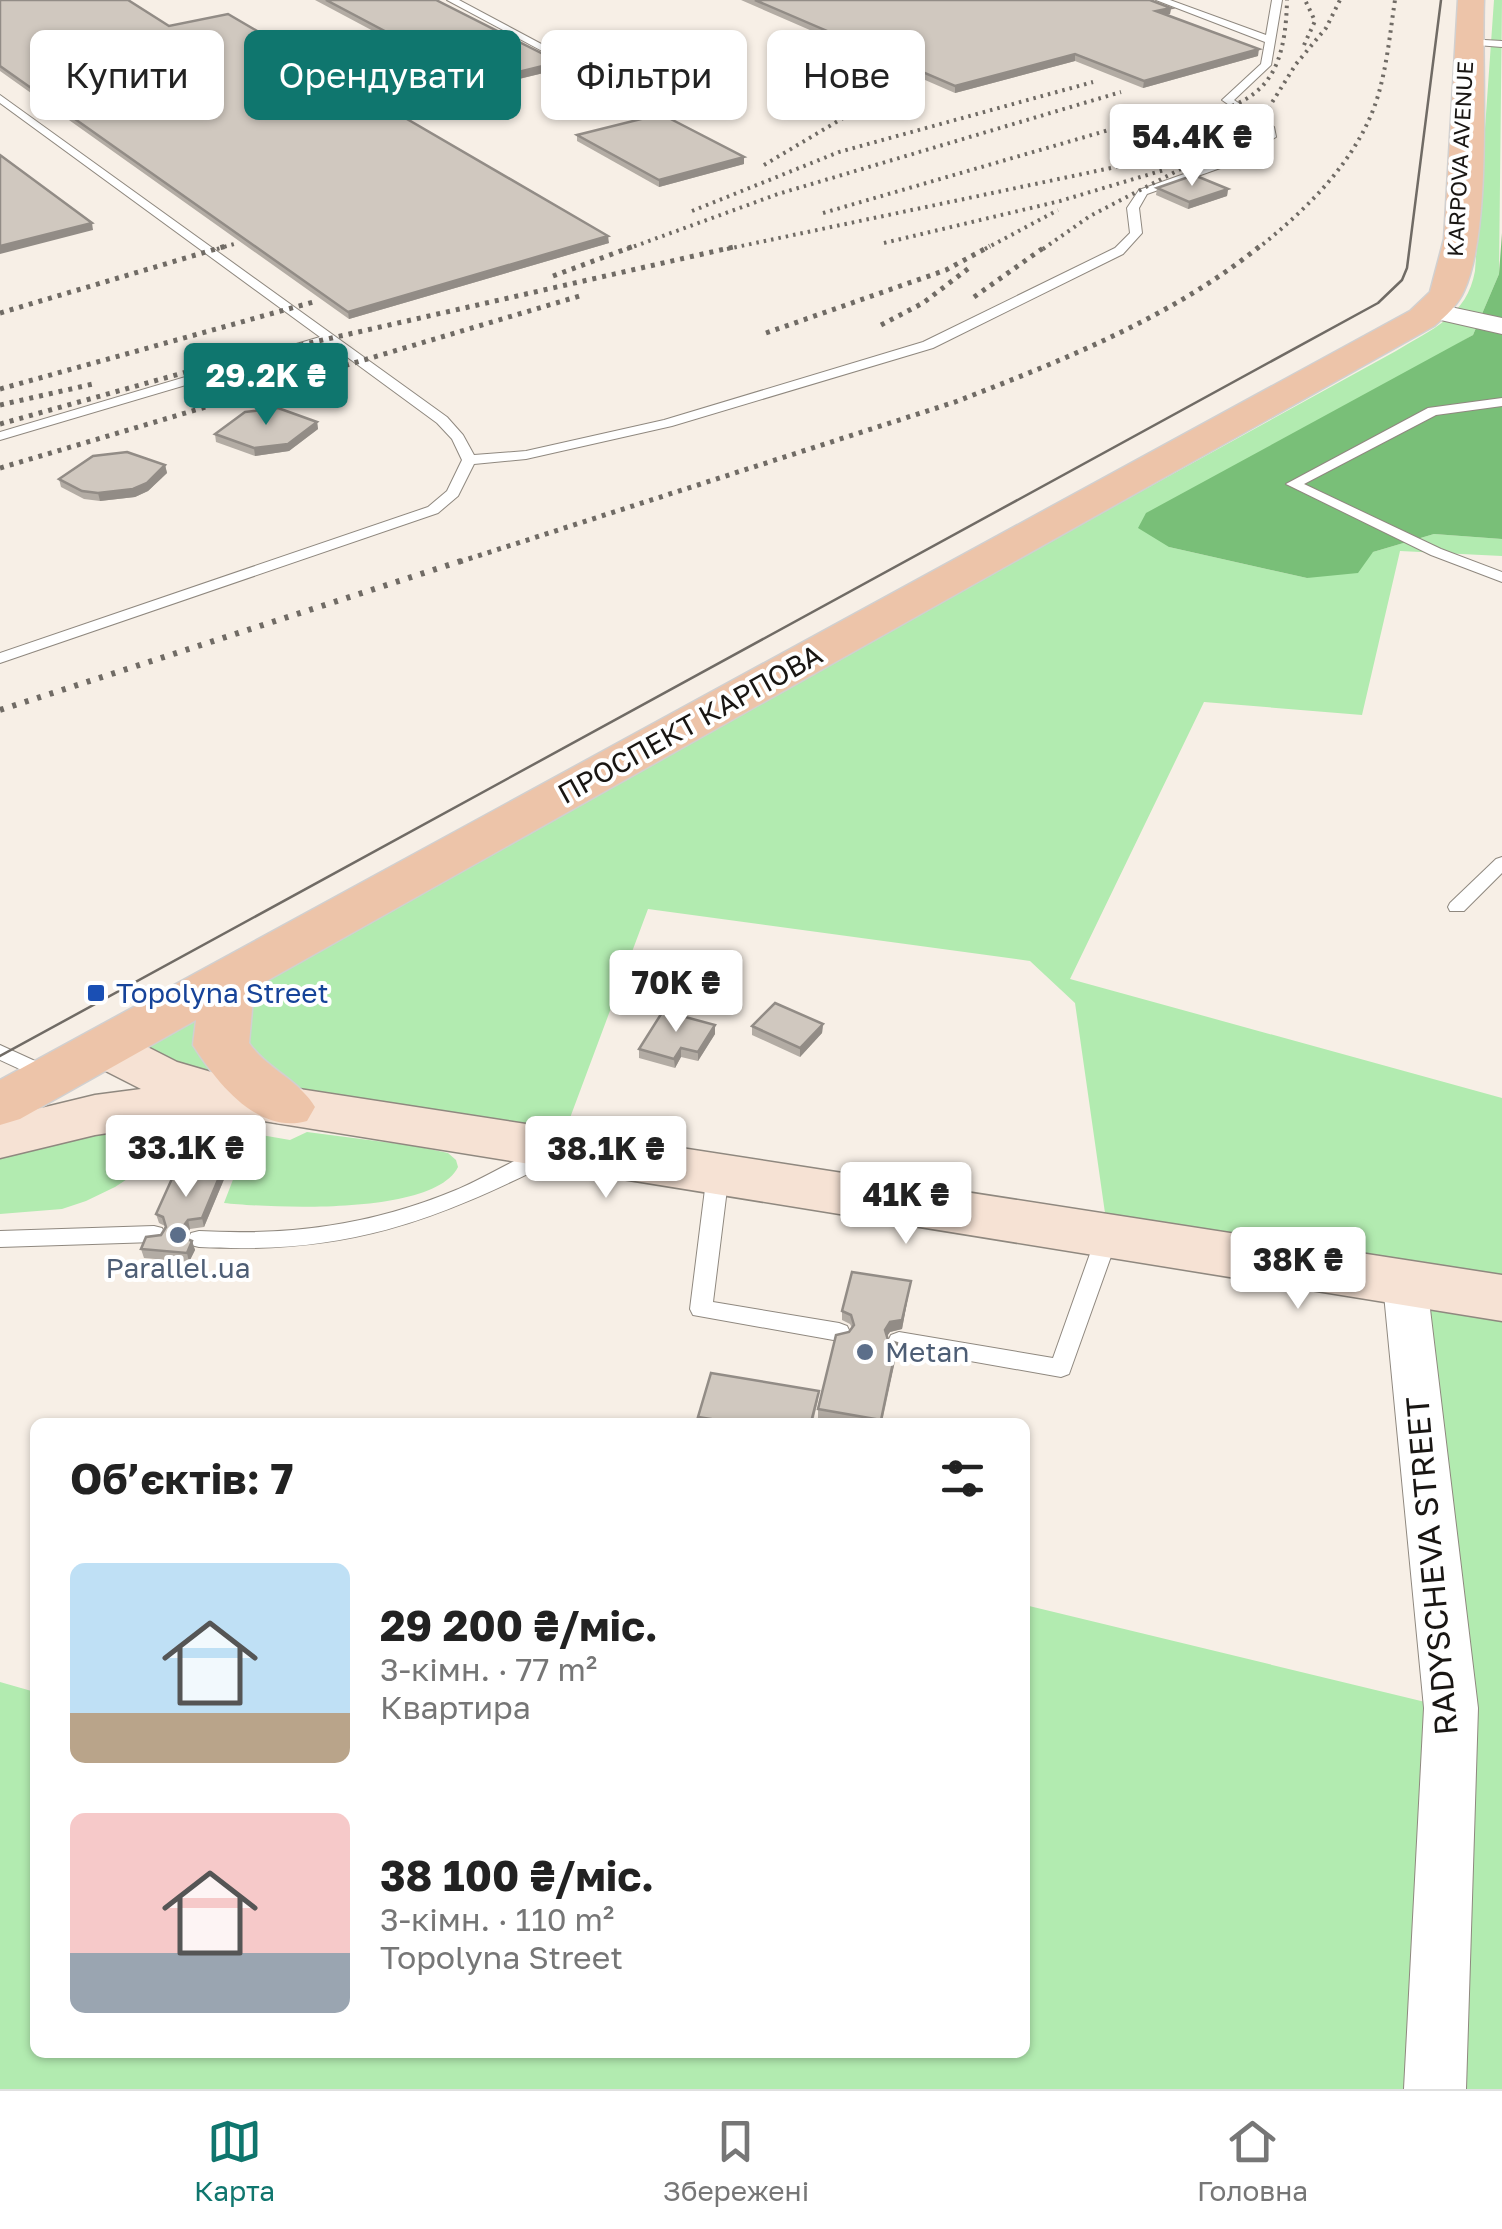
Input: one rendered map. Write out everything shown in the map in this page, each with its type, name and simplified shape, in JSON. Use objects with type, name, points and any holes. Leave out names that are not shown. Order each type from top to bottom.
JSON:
[{"type":"main road","name":"KARPOVA AVENUE","points":[[1432,311],[1452,282],[1454,266],[1464,184],[1470,0]]},
{"type":"main road","name":"ПРОСПЕКТ КАРПОВА","points":[[0,1105],[1432,311]]},
{"type":"main road","points":[[228,978],[222,1045],[260,1102]]},
{"type":"main road","points":[[105,1048],[157,1075],[260,1102],[1502,1298]]},
{"type":"main road","points":[[0,1138],[124,1110],[260,1102]]},
{"type":"street","points":[[1432,311],[1502,326]]},
{"type":"street","name":"RADYSCHEVA STREET","points":[[1405,1284],[1450,1708],[1435,2089]]},
{"type":"lane","points":[[452,0],[541,47]]},
{"type":"lane","points":[[1161,0],[1270,40]]},
{"type":"lane","points":[[469,460],[526,455],[668,423],[928,345],[1119,251],[1136,238],[1140,228],[1133,208],[1135,198],[1143,192],[1222,164],[1271,137],[1270,129],[1226,100],[1266,66],[1278,0]]},
{"type":"lane","points":[[1467,42],[1502,44]]},
{"type":"lane","points":[[0,98],[442,420],[458,438],[469,460]]},
{"type":"lane","points":[[0,436],[330,338]]},
{"type":"lane","points":[[1502,402],[1434,411],[1294,484],[1436,552],[1502,577]]},
{"type":"lane","points":[[0,658],[434,510],[452,492],[469,460]]},
{"type":"lane","points":[[1458,907],[1502,863]]},
{"type":"lane","points":[[0,1052],[52,1077]]},
{"type":"lane","points":[[199,1239],[259,1244],[342,1236],[422,1215],[533,1146]]},
{"type":"lane","points":[[718,1173],[701,1309],[839,1332]]},
{"type":"lane","points":[[0,1240],[154,1234]]},
{"type":"lane","points":[[899,1341],[1061,1368],[1108,1234]]},
{"type":"green space","points":[[1494,0],[1502,0],[1499,274],[1473,335],[1417,368],[1169,547],[1307,578],[1434,534],[1502,539],[1502,556],[1400,551],[1362,715],[1204,702],[1070,979],[1502,1098],[1502,2089],[0,2089],[0,1682],[30,1691],[30,2058],[1030,2058],[1030,1606],[1450,1708],[1405,1284],[1108,1234],[1075,1003],[1030,961],[648,909],[558,1150],[278,1107],[106,1072],[239,988],[1396,351],[1435,328],[1456,310],[1475,271]]},
{"type":"green space","points":[[1502,233],[1502,539],[1434,534],[1373,552],[1358,573],[1307,578],[1169,547],[1138,528],[1146,513],[1473,335],[1499,274]]},
{"type":"green space","points":[[181,1121],[290,1140],[307,1132],[415,1146],[448,1153],[458,1167],[443,1183],[386,1201],[277,1206],[224,1203],[239,1164],[161,1157],[86,1201],[62,1209],[0,1214],[0,1150]]},
{"type":"building","points":[[0,0],[128,0],[169,26],[228,14],[255,30],[244,30],[244,120],[409,120],[608,236],[348,312],[76,120],[224,120],[224,30],[30,30],[30,87],[0,66]]},
{"type":"building","points":[[326,0],[436,0],[496,30],[383,30]]},
{"type":"building","points":[[755,0],[1150,0],[1171,8],[1156,11],[1259,49],[1144,81],[1075,54],[955,86],[925,73],[925,30],[825,30]]},
{"type":"building","points":[[521,43],[541,53],[541,66],[521,71]]},
{"type":"building","points":[[637,120],[673,120],[744,157],[659,180],[577,135]]},
{"type":"building","points":[[0,155],[92,223],[0,246]]},
{"type":"building","points":[[1194,175],[1228,189],[1189,202],[1157,188]]},
{"type":"building","points":[[278,408],[317,422],[288,444],[254,448],[215,434],[245,412]]},
{"type":"building","points":[[127,452],[165,465],[147,483],[133,489],[82,491],[59,479],[93,456]]},
{"type":"building","points":[[775,1003],[823,1024],[800,1048],[752,1026]]},
{"type":"building","points":[[663,1011],[715,1025],[698,1052],[681,1048],[674,1059],[639,1049]]},
{"type":"building","points":[[184,1152],[228,1156],[202,1218],[188,1220],[182,1228],[185,1238],[192,1241],[187,1253],[141,1249],[146,1237],[161,1235],[166,1227],[163,1217],[156,1214]]},
{"type":"building","points":[[852,1272],[911,1281],[902,1320],[890,1322],[885,1330],[888,1340],[897,1343],[881,1418],[818,1409],[836,1335],[849,1332],[854,1325],[851,1315],[842,1311]]},
{"type":"building","points":[[711,1373],[819,1391],[812,1418],[698,1417]]},
{"type":"tram line","points":[[0,1056],[1378,303],[1402,280],[1407,268],[1441,0]]},
{"type":"railway","points":[[1153,129],[1234,105],[1267,81],[1278,61],[1287,0]]},
{"type":"railway","points":[[1304,45],[1315,21],[1305,0]]},
{"type":"railway","points":[[727,249],[1163,157],[1229,134],[1268,109],[1296,64],[1326,28],[1340,0]]},
{"type":"railway","points":[[1257,249],[1328,183],[1357,143],[1377,99],[1395,0]]},
{"type":"railway","points":[[692,211],[839,152],[1093,82]]},
{"type":"railway","points":[[627,249],[778,194],[1121,92]]},
{"type":"railway","points":[[823,213],[1164,114]]},
{"type":"railway","points":[[764,165],[840,120]]},
{"type":"railway","points":[[1043,249],[1090,216],[1227,145]]},
{"type":"railway","points":[[884,243],[1060,201],[1164,170]]},
{"type":"railway","points":[[985,249],[1058,210]]},
{"type":"railway","points":[[217,249],[234,244]]},
{"type":"railway","points":[[0,313],[226,246]]},
{"type":"railway","points":[[553,276],[634,246]]},
{"type":"railway","points":[[0,424],[208,366],[738,246]]},
{"type":"railway","points":[[766,333],[946,270],[990,246]]},
{"type":"railway","points":[[974,297],[1046,246]]},
{"type":"railway","points":[[459,562],[955,402],[1114,336],[1190,295],[1260,246]]},
{"type":"railway","points":[[881,325],[923,303],[969,268]]},
{"type":"railway","points":[[0,468],[583,295]]},
{"type":"railway","points":[[0,389],[317,301]]},
{"type":"railway","points":[[0,405],[93,384]]},
{"type":"railway","points":[[0,710],[467,559]]},
{"type":"place","name":"Topolyna Street","points":[[96,993]]},
{"type":"place","name":"Parallel.ua","points":[[178,1235]]},
{"type":"place","name":"Metan","points":[[865,1352]]}]
